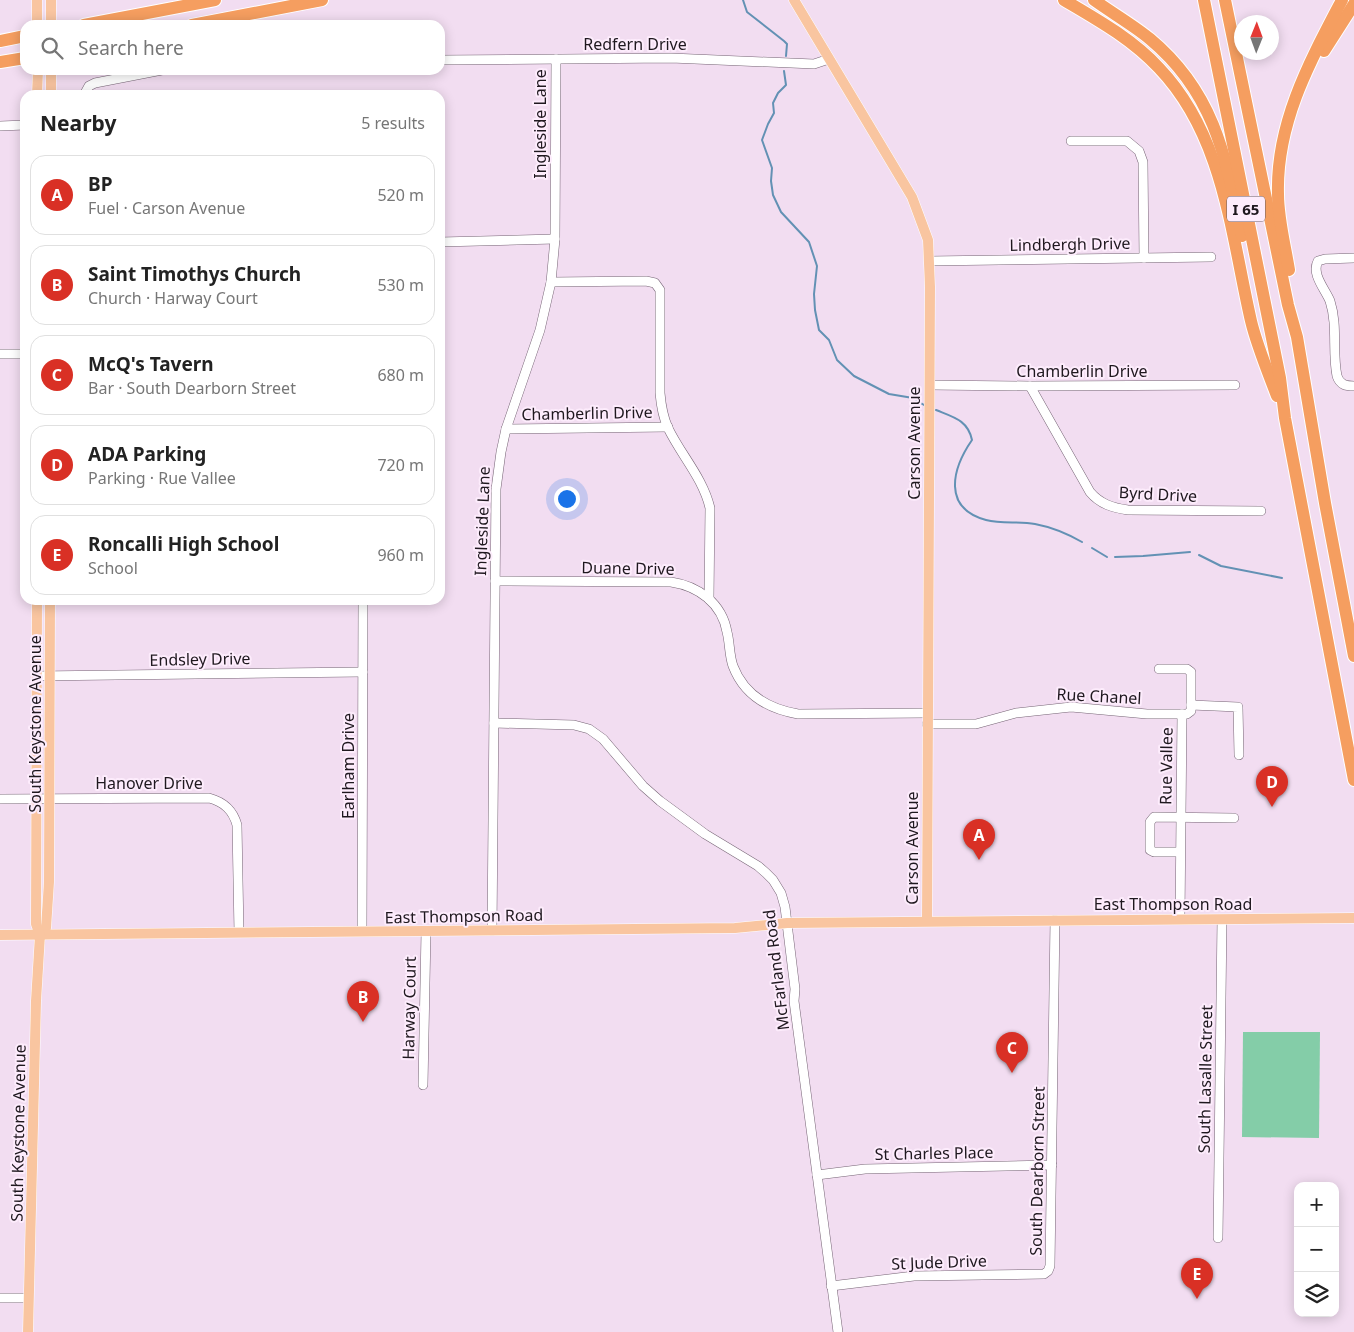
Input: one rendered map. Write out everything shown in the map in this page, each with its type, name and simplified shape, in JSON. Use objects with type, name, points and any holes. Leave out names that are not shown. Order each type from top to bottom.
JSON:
[{"type":"highway","points":[[110,20],[215,0]]},
{"type":"highway","points":[[218,20],[322,0]]},
{"type":"highway","points":[[1064,0],[1114,30],[1142,51],[1174,86],[1206,138],[1217,170],[1251,323],[1285,418]]},
{"type":"highway","points":[[1094,0],[1135,28],[1164,52],[1189,80],[1209,115],[1220,142],[1229,174],[1259,322],[1265,363]]},
{"type":"highway","name":"I 65","points":[[1204,0],[1280,378],[1285,418],[1354,780]]},
{"type":"highway","name":"I 65","points":[[1226,0],[1288,305],[1296,336],[1354,656]]},
{"type":"highway","points":[[1296,336],[1296,304],[1280,221],[1278,195],[1281,145],[1287,120],[1296,96],[1322,38],[1342,0]]},
{"type":"highway","points":[[1296,96],[1354,4]]},
{"type":"highway","points":[[0,41],[20,37]]},
{"type":"highway","points":[[0,62],[20,59]]},
{"type":"main road","name":"Carson Avenue","points":[[794,0],[912,197],[928,240],[930,385],[927,921]]},
{"type":"main road","points":[[51,4],[51,20]]},
{"type":"main road","points":[[37,5],[37,20]]},
{"type":"main road","points":[[38,75],[38,90]]},
{"type":"main road","points":[[51,75],[51,90]]},
{"type":"main road","name":"South Keystone Avenue","points":[[28,1332],[36,1001],[40,935],[36,924],[37,605]]},
{"type":"main road","name":"South Keystone Avenue","points":[[40,935],[46,928],[49,882],[50,605]]},
{"type":"main road","name":"East Thompson Road","points":[[0,935],[735,928],[787,924],[927,921],[1354,918]]},
{"type":"street","name":"Redfern Drive","points":[[445,60],[671,58],[814,64],[829,59]]},
{"type":"street","name":"Ingleside Lane","points":[[492,931],[496,489],[506,429],[540,330],[551,282],[555,239],[556,59]]},
{"type":"street","points":[[87,90],[89,86],[95,83],[136,75]]},
{"type":"street","points":[[0,126],[20,125]]},
{"type":"street","points":[[1071,141],[1127,141],[1139,151],[1143,162],[1144,258]]},
{"type":"street","points":[[445,242],[555,239]]},
{"type":"street","name":"Lindbergh Drive","points":[[929,261],[1211,256]]},
{"type":"street","points":[[1354,258],[1324,258],[1318,261],[1316,266],[1317,276],[1328,298],[1333,315],[1337,376],[1340,383],[1354,386]]},
{"type":"street","points":[[551,282],[646,280],[656,285],[661,295],[660,394],[662,407],[668,427],[703,486],[708,502],[709,599]]},
{"type":"street","points":[[0,354],[20,354]]},
{"type":"street","name":"Chamberlin Drive","points":[[930,385],[1235,385]]},
{"type":"street","name":"Byrd Drive","points":[[1030,386],[1090,492],[1105,504],[1128,510],[1262,511]]},
{"type":"street","name":"Chamberlin Drive","points":[[506,429],[668,427]]},
{"type":"street","name":"Duane Drive","points":[[495,580],[670,582],[693,588],[709,599],[720,612],[725,623],[730,656],[737,675],[753,695],[766,704],[782,711],[798,714],[927,713]]},
{"type":"street","name":"Earlham Drive","points":[[362,932],[363,605]]},
{"type":"street","points":[[1159,669],[1187,669],[1191,672],[1191,711],[1187,714],[1182,714]]},
{"type":"street","name":"Endsley Drive","points":[[36,676],[363,672]]},
{"type":"street","points":[[1191,705],[1238,706],[1238,755]]},
{"type":"street","name":"Rue Chanel","points":[[927,724],[976,724],[1016,713],[1061,707],[1082,707],[1147,714],[1182,714]]},
{"type":"street","name":"Rue Vallee","points":[[1180,920],[1182,714]]},
{"type":"street","name":"McFarland Road","points":[[494,723],[574,724],[590,729],[598,734],[638,780],[660,801],[705,834],[758,866],[773,880],[781,893],[785,907],[795,989],[794,1001],[838,1332]]},
{"type":"street","name":"Hanover Drive","points":[[0,799],[209,798],[225,805],[235,818],[238,828],[239,933]]},
{"type":"street","name":"Rue Vallee","points":[[1180,852],[1154,852],[1150,850],[1151,819],[1181,817],[1234,818]]},
{"type":"street","name":"South Lasalle Street","points":[[1218,1238],[1222,919]]},
{"type":"street","name":"South Dearborn Street","points":[[1048,1272],[1050,1266],[1055,920]]},
{"type":"street","name":"Harway Court","points":[[423,1085],[426,932]]},
{"type":"street","name":"St Charles Place","points":[[817,1175],[865,1169],[1052,1165]]},
{"type":"street","name":"St Jude Drive","points":[[831,1286],[906,1277],[1044,1274],[1048,1272]]},
{"type":"street","points":[[0,1298],[29,1298]]},
{"type":"green space","points":[[1243,1032],[1320,1032],[1319,1138],[1242,1137]]},
{"type":"waterway","points":[[743,0],[747,12],[787,44],[786,56]]},
{"type":"waterway","points":[[784,71],[786,85],[778,93],[773,103],[774,113],[762,140],[772,168],[773,195],[781,212],[809,242],[817,266],[814,294],[819,330],[829,340],[837,360],[854,376],[889,394],[913,398],[924,405]]},
{"type":"waterway","points":[[936,410],[959,420],[967,428],[972,440],[965,451],[956,475],[957,497],[962,507],[986,520],[1041,525],[1082,542]]},
{"type":"waterway","points":[[1092,548],[1107,557]]},
{"type":"waterway","points":[[1115,557],[1190,552]]},
{"type":"waterway","points":[[1199,555],[1221,566],[1282,578]]},
{"type":"place","name":"ADA Parking","points":[[1272,807]]},
{"type":"place","name":"BP","points":[[979,860]]},
{"type":"place","name":"Saint Timothys Church","points":[[363,1022]]},
{"type":"place","name":"McQ's Tavern","points":[[1012,1073]]},
{"type":"place","name":"Roncalli High School","points":[[1197,1299]]}]
